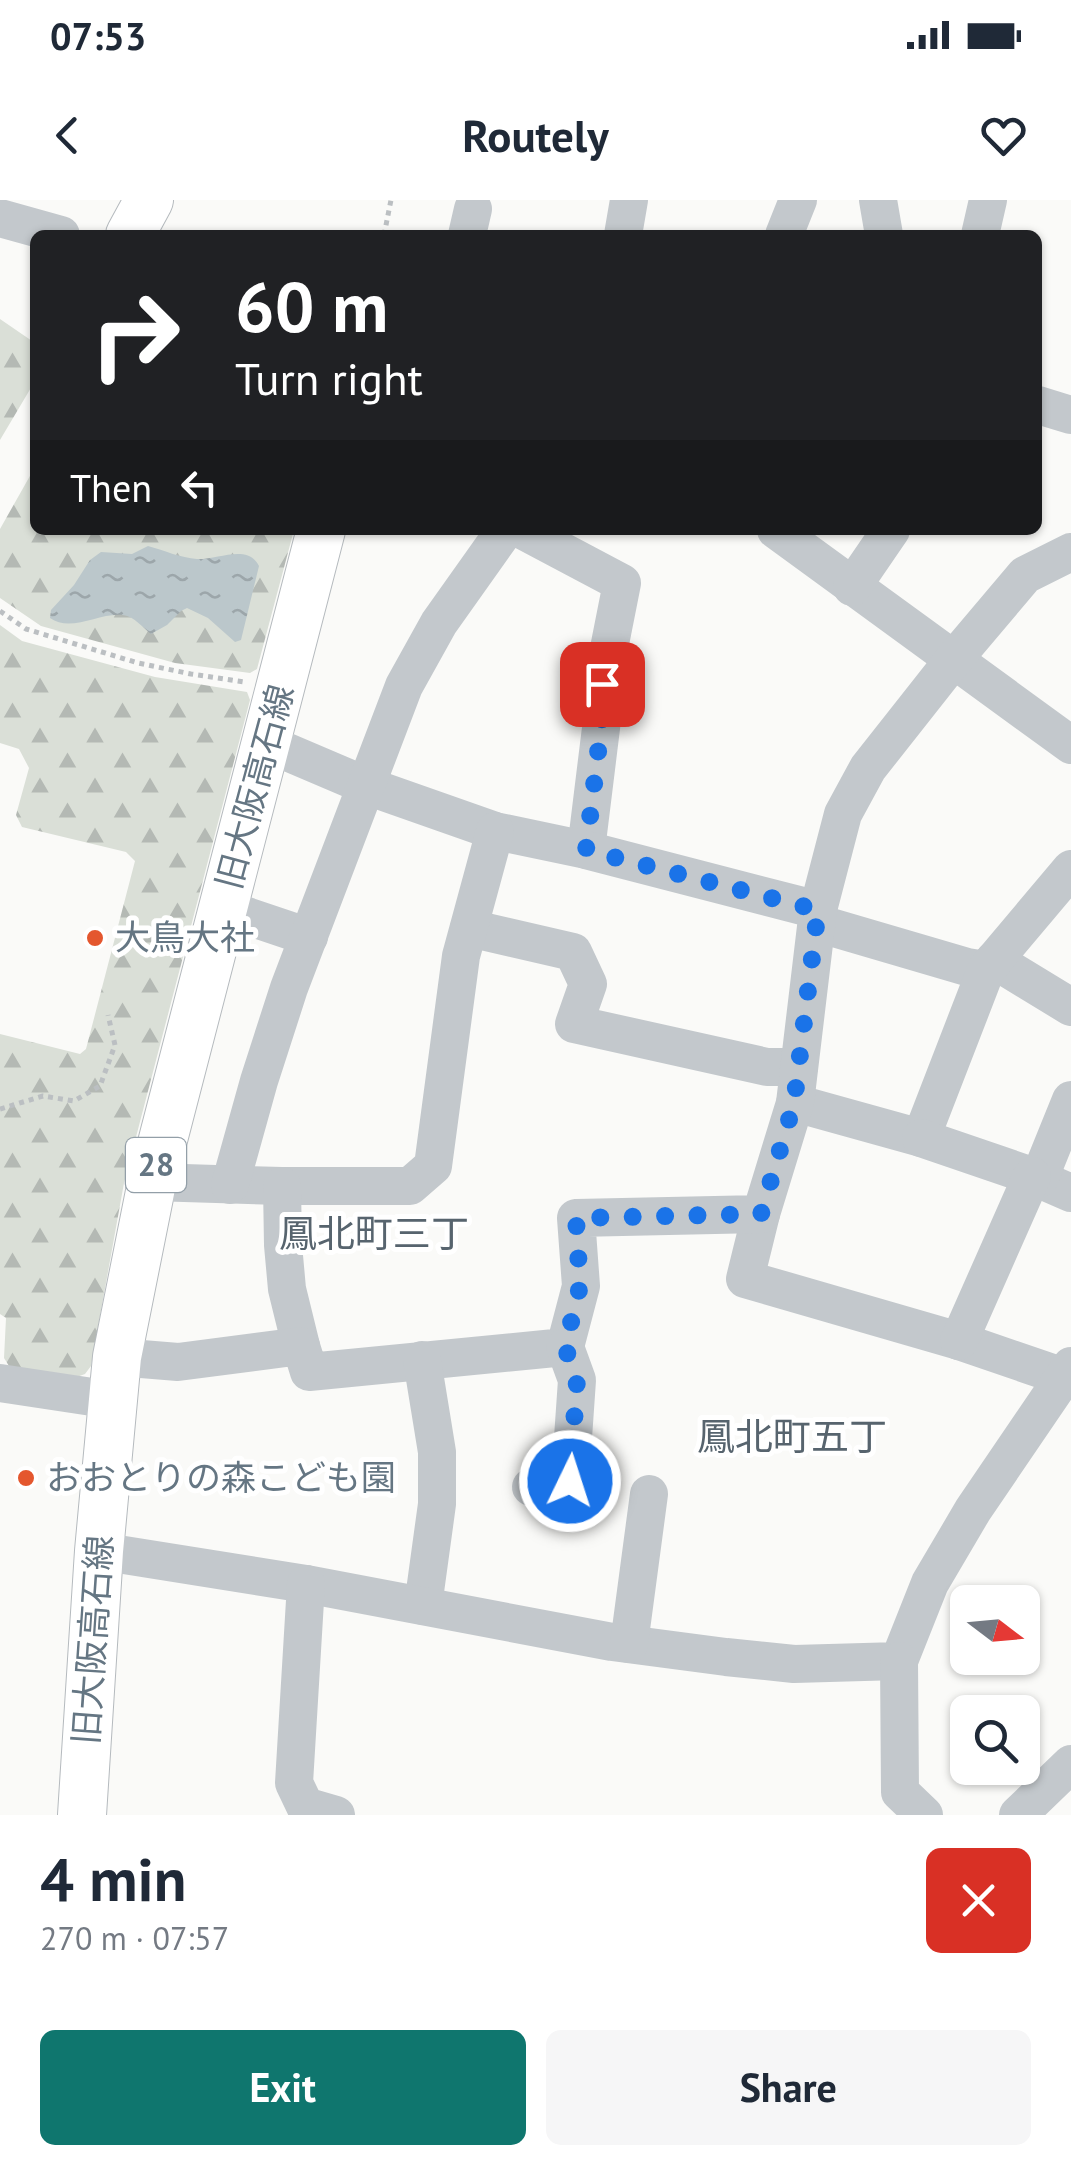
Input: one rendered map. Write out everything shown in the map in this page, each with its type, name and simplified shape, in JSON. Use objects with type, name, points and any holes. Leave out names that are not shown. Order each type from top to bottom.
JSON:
[{"type":"main road","points":[[133,230],[149,200]]},
{"type":"main road","name":"旧大阪高石線","points":[[82,1815],[114,1378],[152,1182],[321,535]]},
{"type":"street","points":[[624,230],[629,200]]},
{"type":"street","points":[[786,230],[798,200]]},
{"type":"street","points":[[878,200],[883,230]]},
{"type":"street","points":[[981,230],[988,200]]},
{"type":"street","points":[[0,218],[43,230]]},
{"type":"street","points":[[1042,406],[1071,415]]},
{"type":"street","points":[[230,1186],[289,988],[404,686],[439,624],[501,535]]},
{"type":"street","points":[[531,535],[622,584],[602,684],[602,720],[586,850]]},
{"type":"street","points":[[783,535],[1071,746]]},
{"type":"street","points":[[852,587],[888,535]]},
{"type":"street","points":[[924,1815],[900,1792],[899,1660],[938,1568],[1068,1371],[745,1280],[797,1085],[817,917],[843,814],[868,768],[1025,575],[1071,552]]},
{"type":"street","points":[[266,743],[367,786],[495,830],[586,850],[817,917],[967,968],[990,965],[1071,1007]]},
{"type":"street","points":[[152,1182],[410,1186],[433,1166],[461,956],[495,830]]},
{"type":"street","points":[[921,1138],[990,965],[1071,868]]},
{"type":"street","points":[[223,908],[309,936]]},
{"type":"street","points":[[469,928],[573,952],[588,984],[574,1024],[767,1067],[797,1085],[921,1138],[1048,1182]]},
{"type":"street","points":[[959,1341],[1048,1182],[1071,1100]]},
{"type":"street","points":[[282,1186],[286,1289],[309,1372],[565,1347]]},
{"type":"street","points":[[531,1488],[570,1481],[577,1380],[565,1347],[580,1286],[576,1218],[761,1214]]},
{"type":"street","points":[[0,1383],[114,1378],[178,1362],[301,1346]]},
{"type":"street","points":[[422,1360],[437,1452],[437,1504],[423,1606]]},
{"type":"street","points":[[629,1644],[650,1494]]},
{"type":"street","points":[[99,1551],[306,1584],[629,1644],[794,1664],[899,1660]]},
{"type":"street","points":[[306,1584],[294,1784],[305,1806],[336,1815]]},
{"type":"street","points":[[1039,1808],[1071,1764]]},
{"type":"path","points":[[385,230],[390,200]]},
{"type":"path","points":[[0,610],[26,629],[138,663],[256,684]]},
{"type":"path","points":[[0,1108],[44,1096],[74,1100],[100,1086],[115,1045],[108,1016]]},
{"type":"green space","points":[[0,319],[30,340],[30,389],[0,440]]},
{"type":"green space","points":[[30,476],[30,535],[293,535],[257,669],[250,673],[175,663],[41,626],[0,598],[0,529]]},
{"type":"green space","points":[[0,625],[22,641],[155,677],[247,692],[250,700],[124,1183],[91,1366],[85,1374],[74,1378],[9,1366],[4,1358],[6,1318],[0,1314],[0,1034],[80,1054],[86,1049],[135,861],[126,852],[22,827],[16,815],[29,768],[19,749],[0,743]]},
{"type":"water","points":[[148,546],[191,558],[240,554],[254,559],[259,566],[241,640],[235,642],[208,618],[187,608],[151,634],[123,615],[76,623],[50,618],[51,610],[90,560],[101,552],[132,554]]},
{"type":"place","name":"大鳥大社","points":[[95,938]]},
{"type":"place","name":"おおとりの森こども園","points":[[26,1478]]},
{"type":"district","name":"鳳北町三丁","points":[[374,1234]]},
{"type":"district","name":"鳳北町五丁","points":[[792,1437]]},
{"type":"route","points":[[570,1481],[577,1380],[565,1347],[580,1286],[576,1218],[761,1214],[794,1103],[818,910],[586,850],[602,720],[602,684]]}]
